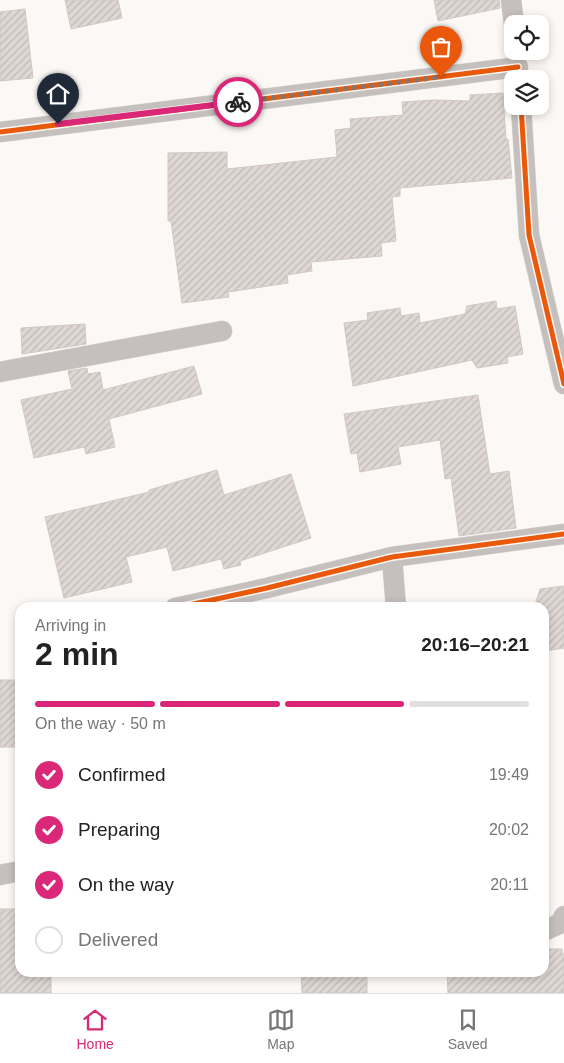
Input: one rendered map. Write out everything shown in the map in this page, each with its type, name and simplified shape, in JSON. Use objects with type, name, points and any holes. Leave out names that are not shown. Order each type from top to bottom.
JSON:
[{"type":"street","points":[[511,0],[513,15]]},
{"type":"street","points":[[0,132],[518,66]]},
{"type":"street","points":[[522,115],[529,235],[564,384]]},
{"type":"street","points":[[0,372],[222,331]]},
{"type":"street","points":[[203,602],[392,557],[564,534]]},
{"type":"street","points":[[392,557],[396,602]]},
{"type":"street","points":[[0,875],[15,872]]},
{"type":"street","points":[[549,929],[561,923],[564,916]]},
{"type":"building","points":[[65,0],[118,0],[122,18],[71,29]]},
{"type":"building","points":[[434,0],[499,0],[500,8],[438,21]]},
{"type":"building","points":[[25,9],[33,78],[0,81],[0,12]]},
{"type":"building","points":[[503,93],[506,139],[508,139],[512,178],[400,188],[400,196],[392,197],[396,241],[381,243],[382,256],[311,262],[312,271],[287,275],[288,283],[228,292],[229,297],[182,303],[171,221],[168,221],[168,153],[227,152],[227,169],[337,157],[335,130],[351,128],[350,119],[403,115],[402,102],[434,100],[470,101],[470,95]]},
{"type":"building","points":[[496,301],[497,309],[515,306],[523,354],[507,357],[508,363],[477,368],[472,360],[353,386],[344,323],[368,320],[367,313],[400,308],[401,316],[419,313],[420,323],[465,314],[467,306]]},
{"type":"building","points":[[85,324],[86,344],[22,354],[21,328]]},
{"type":"building","points":[[194,366],[202,394],[109,419],[115,447],[86,454],[84,447],[34,458],[21,400],[72,389],[68,371],[87,368],[88,374],[100,372],[103,390]]},
{"type":"building","points":[[478,395],[490,474],[509,471],[516,528],[459,536],[451,478],[445,479],[440,440],[398,447],[401,464],[360,472],[357,453],[351,454],[344,414]]},
{"type":"building","points":[[217,470],[224,495],[291,474],[311,538],[240,561],[241,565],[224,569],[221,559],[173,571],[167,547],[126,557],[132,582],[64,598],[45,517],[149,492],[149,490]]},
{"type":"building","points":[[564,586],[564,648],[549,650],[549,602],[536,602],[540,589]]},
{"type":"building","points":[[0,680],[15,680],[15,747],[0,747]]},
{"type":"building","points":[[0,909],[15,909],[15,977],[51,977],[51,993],[0,993]]},
{"type":"building","points":[[549,949],[562,949],[562,954],[564,954],[564,993],[448,993],[447,977],[549,977]]},
{"type":"building","points":[[301,977],[367,977],[367,993],[302,993]]},
{"type":"cycle path","points":[[0,132],[518,67]]},
{"type":"cycle path","points":[[522,115],[529,235],[564,384]]},
{"type":"cycle path","points":[[203,602],[392,557],[564,534]]},
{"type":"way so far","points":[[238,102],[441,77]]},
{"type":"route","points":[[58,124],[238,102]]}]
